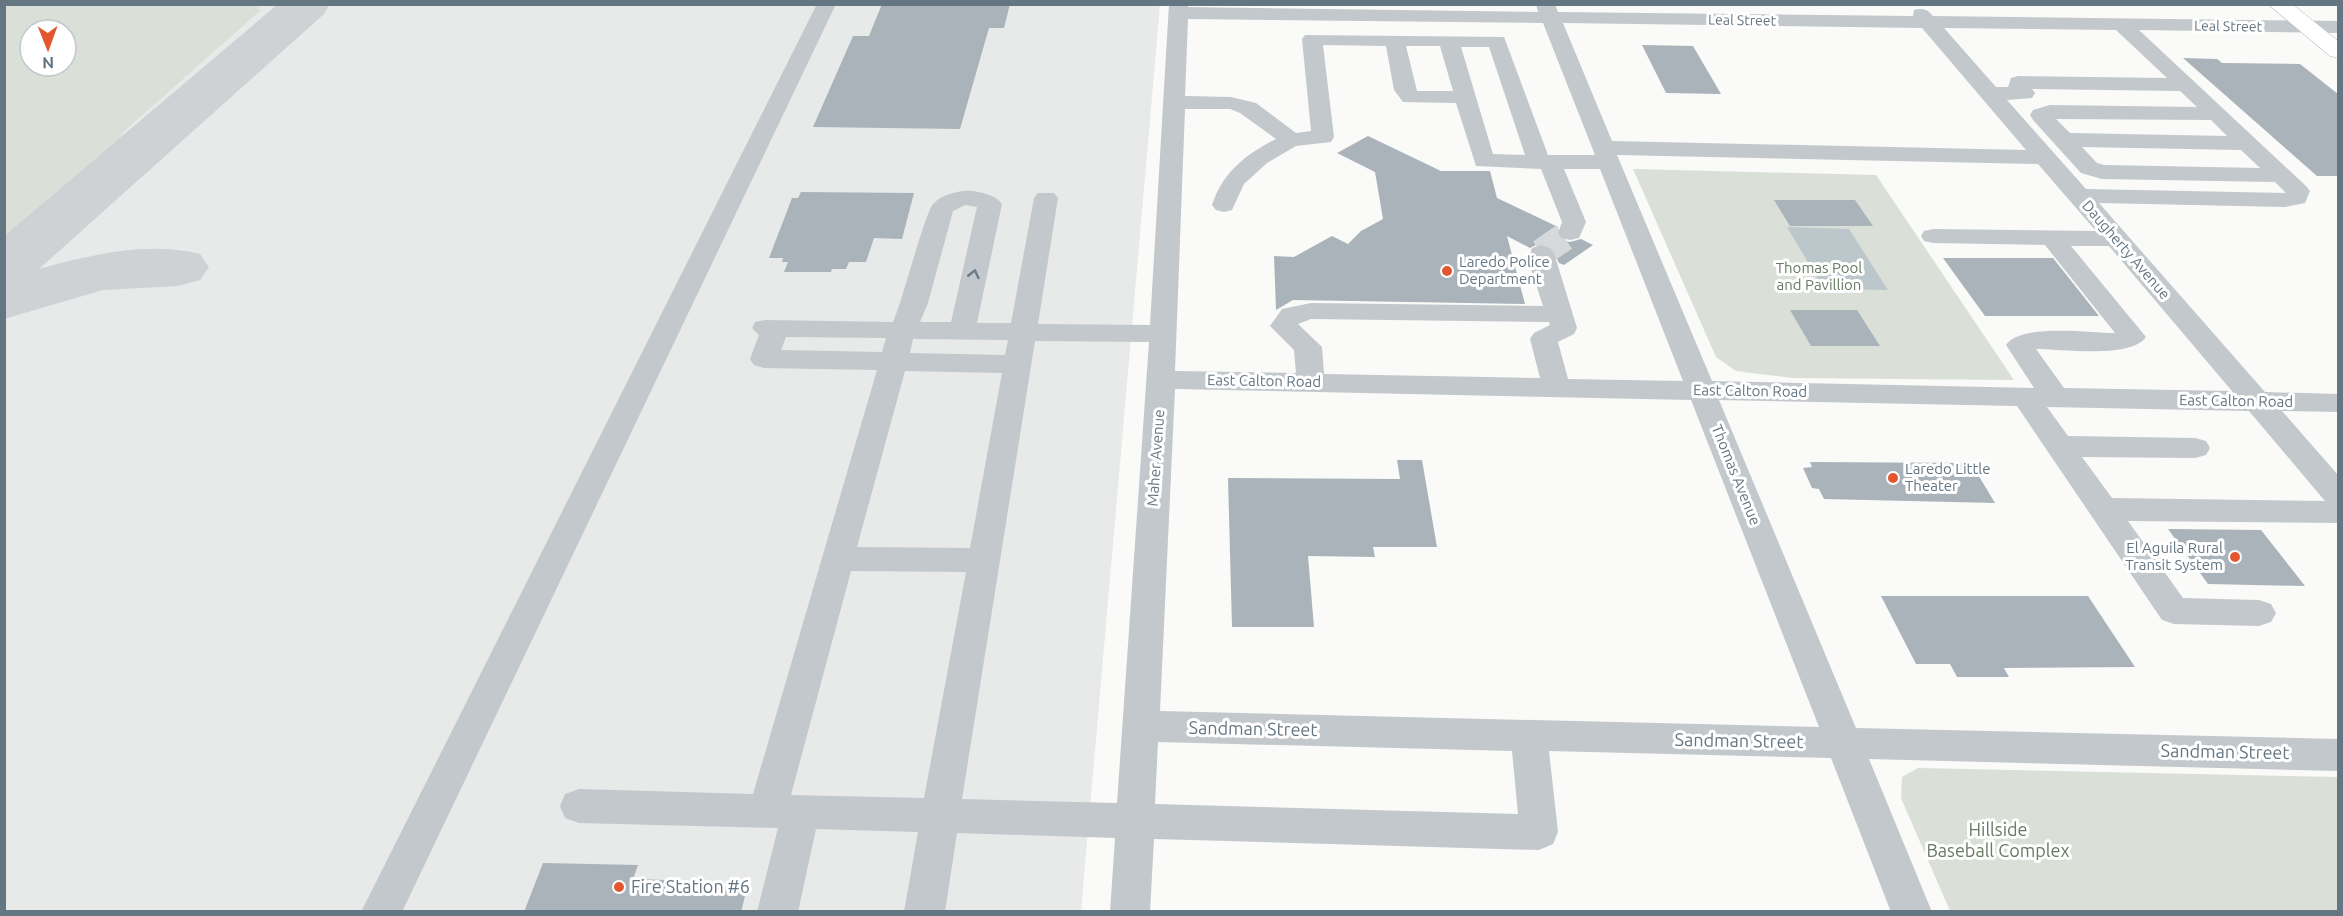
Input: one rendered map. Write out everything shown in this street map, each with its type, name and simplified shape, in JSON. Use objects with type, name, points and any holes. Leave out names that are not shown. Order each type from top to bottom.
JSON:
[{"type":"main road","points":[[2278,4],[2338,51]]},
{"type":"street","points":[[381,912],[827,4]]},
{"type":"street","name":"Leal Street","points":[[1178,9],[1921,14],[2121,24],[2338,27]]},
{"type":"street","name":"Maher Avenue","points":[[1130,912],[1161,380],[1178,9]]},
{"type":"street","name":"Thomas Avenue","points":[[1548,11],[1912,912]]},
{"type":"street","name":"Daugherty Avenue","points":[[1921,14],[1991,94],[2054,148],[2080,196],[2338,495]]},
{"type":"street","points":[[2080,196],[2285,200],[2297,198],[2298,191],[2121,24]]},
{"type":"street","points":[[1224,205],[1228,188],[1237,176],[1262,155],[1291,140],[1323,136],[1312,39],[1497,41],[1545,162],[1574,222],[1570,233]]},
{"type":"street","points":[[1395,40],[1405,90],[1411,97],[1466,97]]},
{"type":"street","points":[[1449,41],[1484,161],[1545,162],[1606,155],[2247,143]]},
{"type":"street","points":[[1991,94],[2024,93],[2017,85],[2018,82],[2185,85]]},
{"type":"street","points":[[1174,102],[1231,104],[1248,108],[1291,140]]},
{"type":"street","points":[[2216,114],[2050,112],[2041,115],[2054,148],[2089,168],[2102,172],[2281,175]]},
{"type":"street","points":[[777,912],[784,811],[838,559],[898,346],[915,303],[942,208],[955,199],[978,198],[990,204],[962,331]]},
{"type":"street","points":[[924,912],[1046,198]]},
{"type":"street","points":[[1934,236],[2117,239]]},
{"type":"street","points":[[2052,238],[2132,338],[2122,342],[2028,340],[2020,345],[2059,446],[2175,611],[2259,613]]},
{"type":"street","points":[[1541,254],[1564,328],[1544,339],[1556,387]]},
{"type":"street","points":[[1310,382],[1308,347],[1283,326],[1291,315],[1311,311],[1559,314]]},
{"type":"street","points":[[770,329],[764,359],[898,346],[962,331],[1163,334]]},
{"type":"street","points":[[898,346],[1017,364]]},
{"type":"street","name":"East Calton Road","points":[[1161,380],[2338,403]]},
{"type":"street","points":[[2059,446],[2195,448]]},
{"type":"street","points":[[2103,508],[2338,512]]},
{"type":"street","points":[[838,559],[983,560]]},
{"type":"street","name":"Sandman Street","points":[[1140,726],[2338,755]]},
{"type":"street","points":[[579,806],[1539,832],[1529,736]]},
{"type":"shaded area","points":[[5,5],[1160,5],[1081,911],[5,911]]},
{"type":"shaded area","points":[[1787,227],[1849,229],[1888,290],[1824,289]]},
{"type":"green space","points":[[5,4],[262,4],[257,9],[262,9],[121,134],[123,135],[5,235]]},
{"type":"green space","name":"Thomas Pool and Pavillion","points":[[1633,169],[1876,175],[2014,380],[1793,378],[1736,371],[1716,357]]},
{"type":"green space","name":"Hillside Baseball Complex","points":[[1918,768],[2338,777],[2338,911],[1950,911],[1901,798],[1902,777]]},
{"type":"building","points":[[882,4],[1010,4],[1004,28],[989,28],[960,129],[813,127],[853,36],[869,36]]},
{"type":"building","points":[[1642,45],[1693,46],[1721,94],[1666,93]]},
{"type":"building","points":[[2183,58],[2217,59],[2222,63],[2300,64],[2338,94],[2338,176],[2317,176]]},
{"type":"building","points":[[1368,136],[1441,171],[1490,171],[1497,198],[1558,227],[1556,234],[1561,240],[1570,242],[1581,239],[1593,245],[1564,265],[1559,263],[1551,246],[1540,243],[1530,248],[1507,236],[1525,304],[1293,300],[1276,310],[1274,256],[1294,257],[1332,236],[1348,244],[1361,231],[1383,219],[1375,172],[1337,153]]},
{"type":"building","points":[[801,192],[914,193],[902,239],[874,238],[866,262],[849,262],[846,269],[832,269],[831,272],[784,272],[788,262],[782,262],[783,258],[769,258],[792,198],[798,198]]},
{"type":"building","points":[[1774,200],[1855,200],[1873,226],[1790,226]]},
{"type":"building","points":[[1943,258],[2053,258],[2099,316],[1985,316]]},
{"type":"building","points":[[1790,310],[1857,310],[1880,346],[1811,346]]},
{"type":"building","points":[[1397,460],[1422,460],[1437,547],[1373,547],[1375,557],[1308,556],[1314,627],[1232,627],[1228,478],[1400,479]]},
{"type":"building","name":"Laredo Little Theater","points":[[1810,462],[1971,463],[1995,503],[1824,499],[1819,489],[1812,488],[1803,468],[1812,467]]},
{"type":"building","name":"El Aguila Rural Transit System","points":[[2168,529],[2261,530],[2305,586],[2208,584]]},
{"type":"building","points":[[1881,596],[2088,596],[2135,667],[2004,668],[2009,677],[1957,677],[1950,664],[1916,664]]},
{"type":"building","name":"Fire Station #6","points":[[543,863],[638,865],[633,879],[665,880],[662,886],[747,888],[741,912],[524,912]]},
{"type":"taxiway","points":[[4,268],[307,4]]},
{"type":"taxiway","points":[[4,300],[98,272],[178,267]]},
{"type":"tunnel","points":[[1541,253],[1570,233]]},
{"type":"place","name":"Laredo Police Department","points":[[1447,271]]},
{"type":"place","name":"Laredo Little Theater","points":[[1893,478]]},
{"type":"place","name":"El Aguila Rural Transit System","points":[[2235,557]]},
{"type":"place","name":"Fire Station #6","points":[[619,887]]}]
